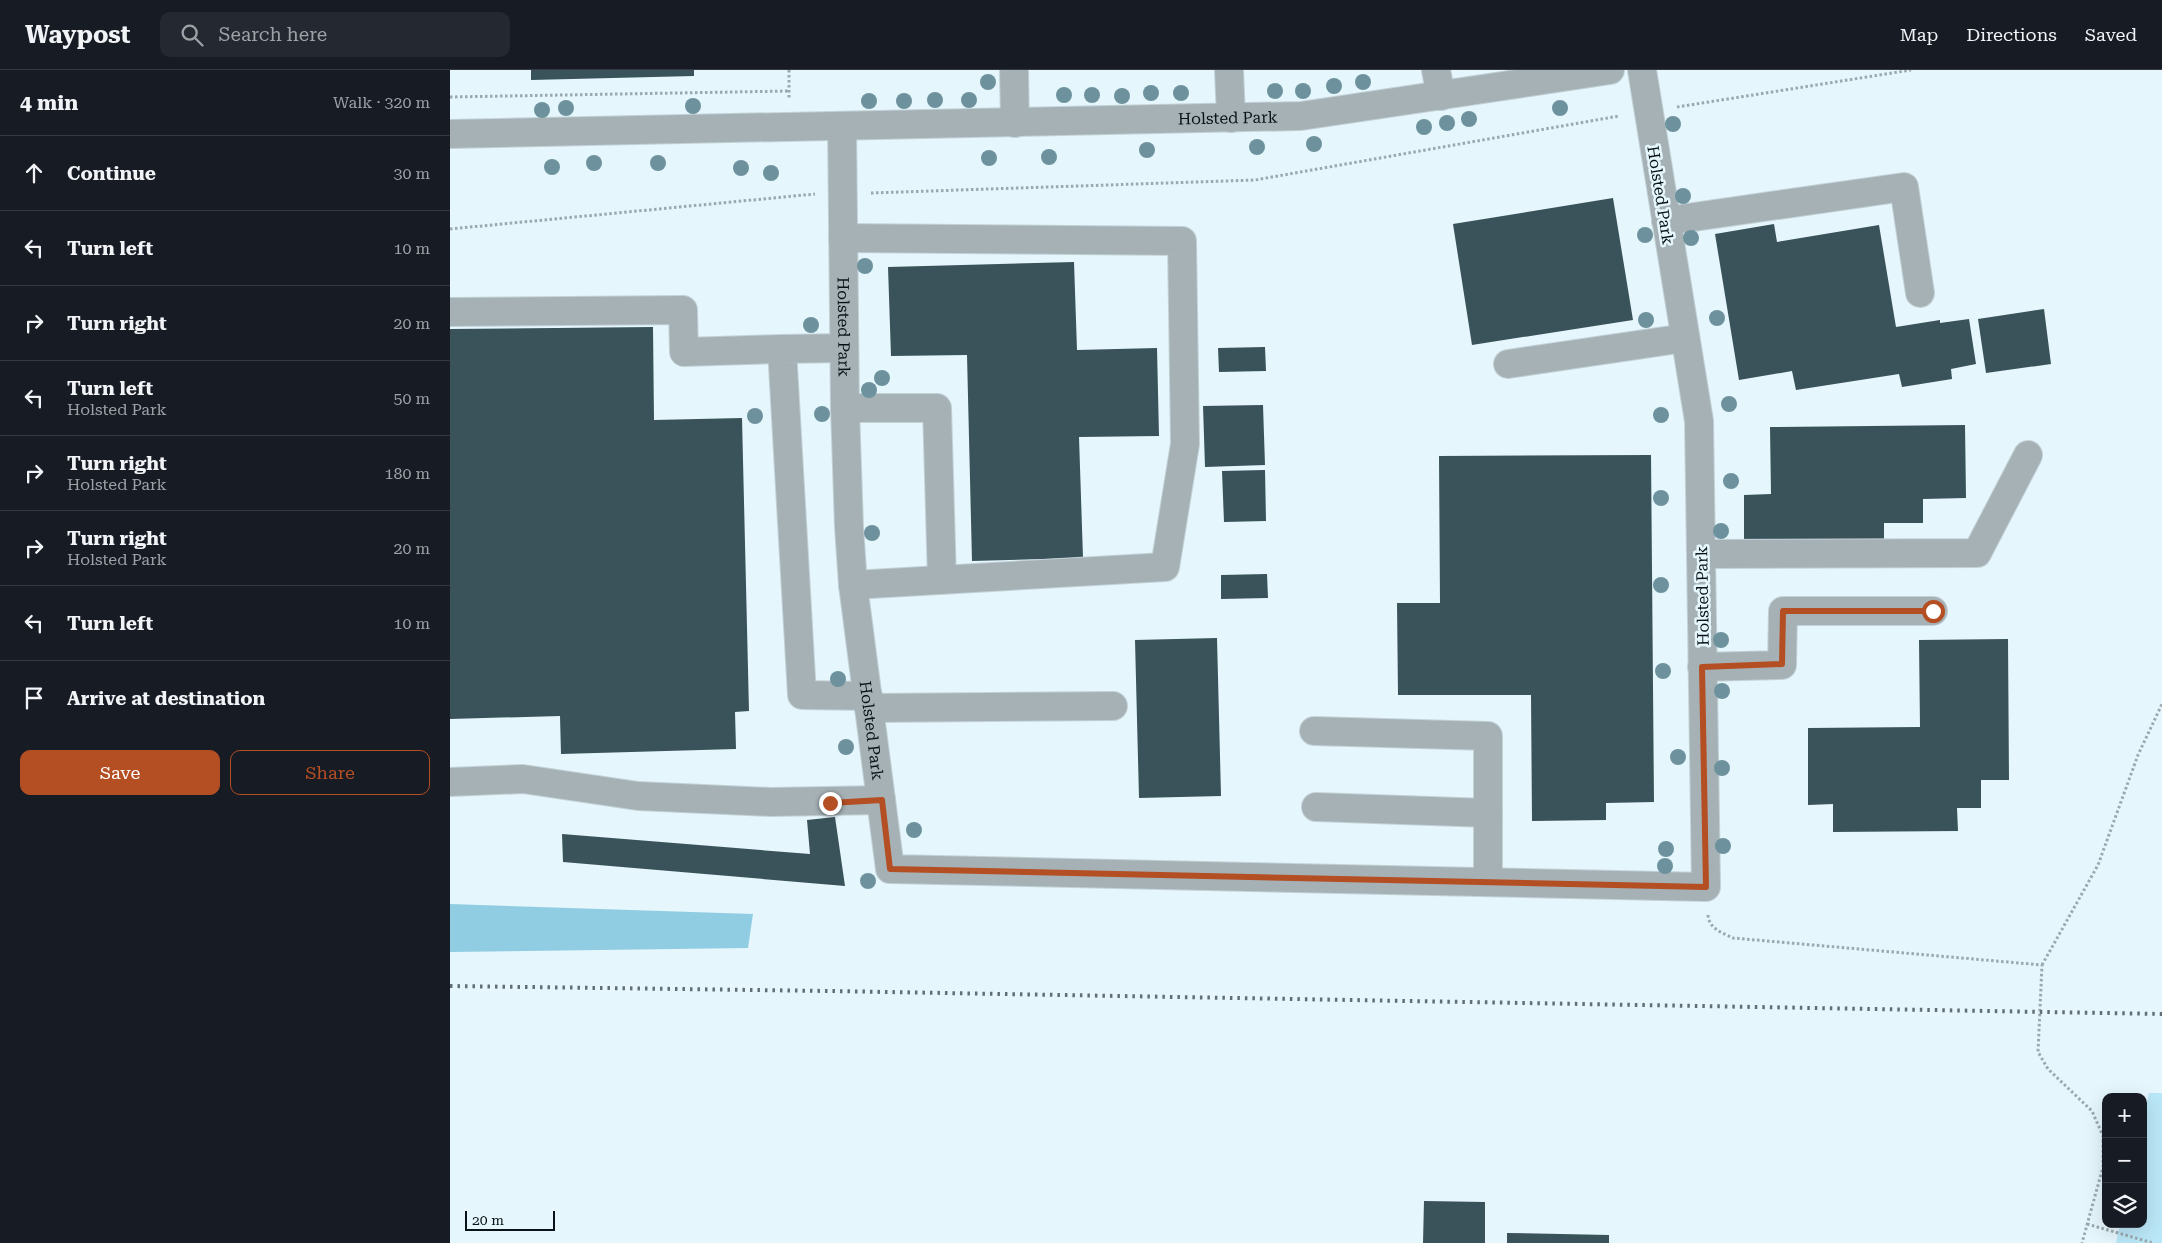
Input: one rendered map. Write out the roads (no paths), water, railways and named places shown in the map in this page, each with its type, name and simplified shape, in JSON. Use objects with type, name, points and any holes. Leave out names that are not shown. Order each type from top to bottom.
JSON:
[{"type":"street","points":[[1014,70],[1015,123]]},
{"type":"street","points":[[1229,70],[1231,118]]},
{"type":"street","name":"Holsted Park","points":[[450,134],[1301,116],[1438,83],[1610,70]]},
{"type":"street","name":"Holsted Park","points":[[842,126],[845,408],[853,585],[890,869],[1706,887],[1699,421],[1642,70]]},
{"type":"street","points":[[1666,221],[1904,187],[1920,293]]},
{"type":"street","points":[[843,238],[1182,241],[1186,444],[1165,567],[853,585]]},
{"type":"street","points":[[450,312],[683,310],[684,352],[844,348]]},
{"type":"street","points":[[1508,364],[1685,338]]},
{"type":"street","points":[[782,349],[802,695],[869,702],[1114,706]]},
{"type":"street","points":[[845,408],[937,408],[942,580]]},
{"type":"street","points":[[1701,554],[1977,552],[2028,455]]},
{"type":"street","points":[[1702,667],[1782,664],[1783,611],[1933,611]]},
{"type":"street","points":[[1314,731],[1488,736],[1488,882]]},
{"type":"street","points":[[450,782],[523,779],[638,796],[771,802],[882,800]]},
{"type":"street","points":[[1316,807],[1488,813]]},
{"type":"railway","points":[[450,986],[2162,1014]]}]
